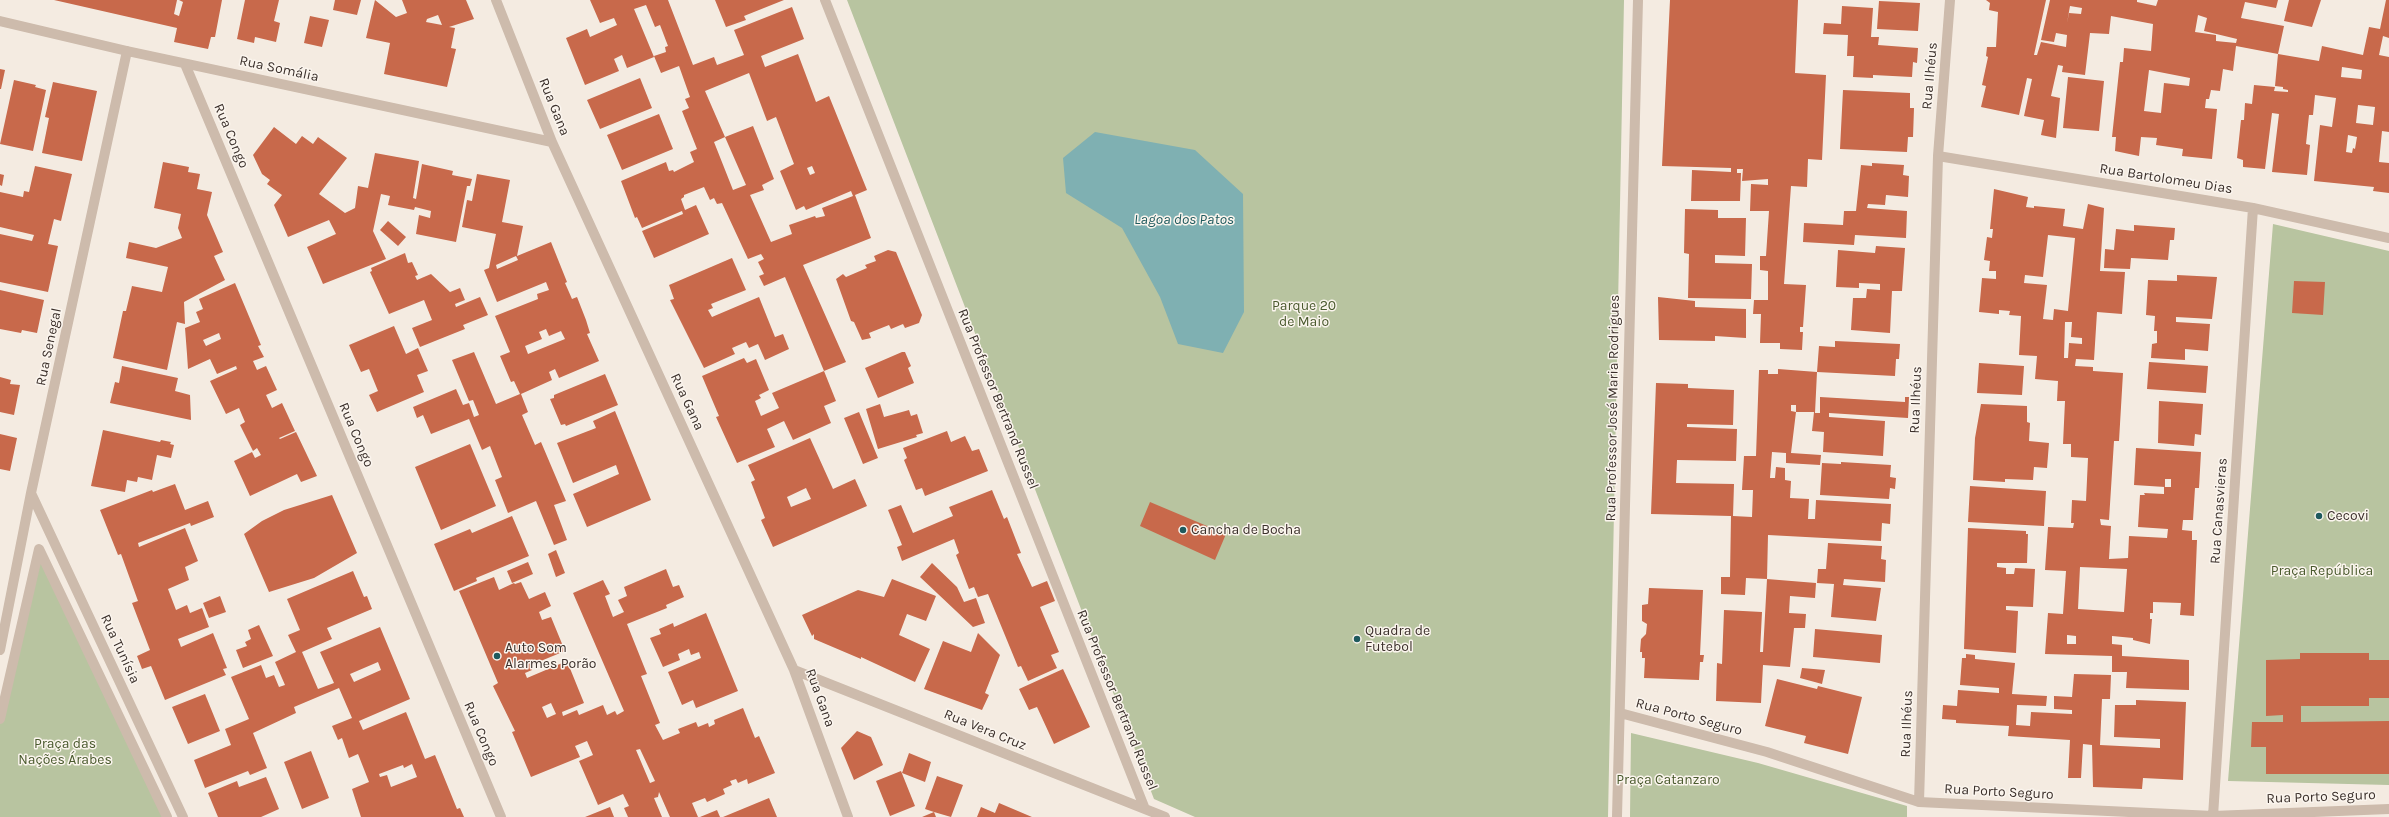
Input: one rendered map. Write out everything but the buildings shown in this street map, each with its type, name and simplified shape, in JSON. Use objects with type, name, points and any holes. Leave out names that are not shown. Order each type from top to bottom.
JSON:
[{"type":"street","name":"Rua Gana","points":[[496,0],[552,142],[794,670],[848,817]]},
{"type":"street","name":"Rua Professor Bertrand Russel","points":[[825,0],[1145,809]]},
{"type":"street","name":"Rua Professor José Maria Rodrigues","points":[[1617,817],[1638,0]]},
{"type":"street","name":"Rua Ilhéus","points":[[1918,802],[1938,156],[1950,0]]},
{"type":"street","name":"Rua Somália","points":[[0,21],[185,64],[552,142]]},
{"type":"street","name":"Rua Senegal","points":[[0,650],[32,493],[127,51]]},
{"type":"street","name":"Rua Congo","points":[[185,64],[501,817]]},
{"type":"street","name":"Rua Bartolomeu Dias","points":[[1938,156],[2253,208],[2389,238]]},
{"type":"street","name":"Rua Canasvieras","points":[[2213,816],[2253,208]]},
{"type":"street","name":"Rua Tunísia","points":[[32,493],[183,817]]},
{"type":"street","points":[[0,719],[39,549],[167,817]]},
{"type":"street","name":"Rua Vera Cruz","points":[[794,670],[1165,817]]},
{"type":"street","name":"Rua Porto Seguro","points":[[1620,713],[1767,752],[1918,802],[2213,816],[2389,809]]},
{"type":"green space","name":"Parque 20 de Maio","points":[[847,0],[1624,0],[1608,817],[1195,817],[1154,799]]},
{"type":"green space","name":"Cecovi","points":[[2273,224],[2389,251],[2389,785],[2228,781]]},
{"type":"green space","name":"Praça das Nações Árabes","points":[[39,549],[167,817],[0,817],[0,719]]},
{"type":"green space","name":"Praça Catanzaro","points":[[1631,733],[1758,763],[1907,806],[1907,817],[1630,817]]},
{"type":"water","name":"Lagoa dos Patos","points":[[1095,132],[1195,150],[1243,194],[1244,312],[1223,353],[1178,344],[1160,297],[1122,228],[1066,193],[1063,158]]},
{"type":"place","name":"Cecovi","points":[[2319,516]]},
{"type":"place","name":"Cancha de Bocha","points":[[1183,530]]},
{"type":"place","name":"Quadra de Futebol","points":[[1357,639]]},
{"type":"place","name":"Auto Som Alarmes Porão","points":[[497,656]]},
{"type":"park label","name":"Praça República","points":[[2322,571]]}]
